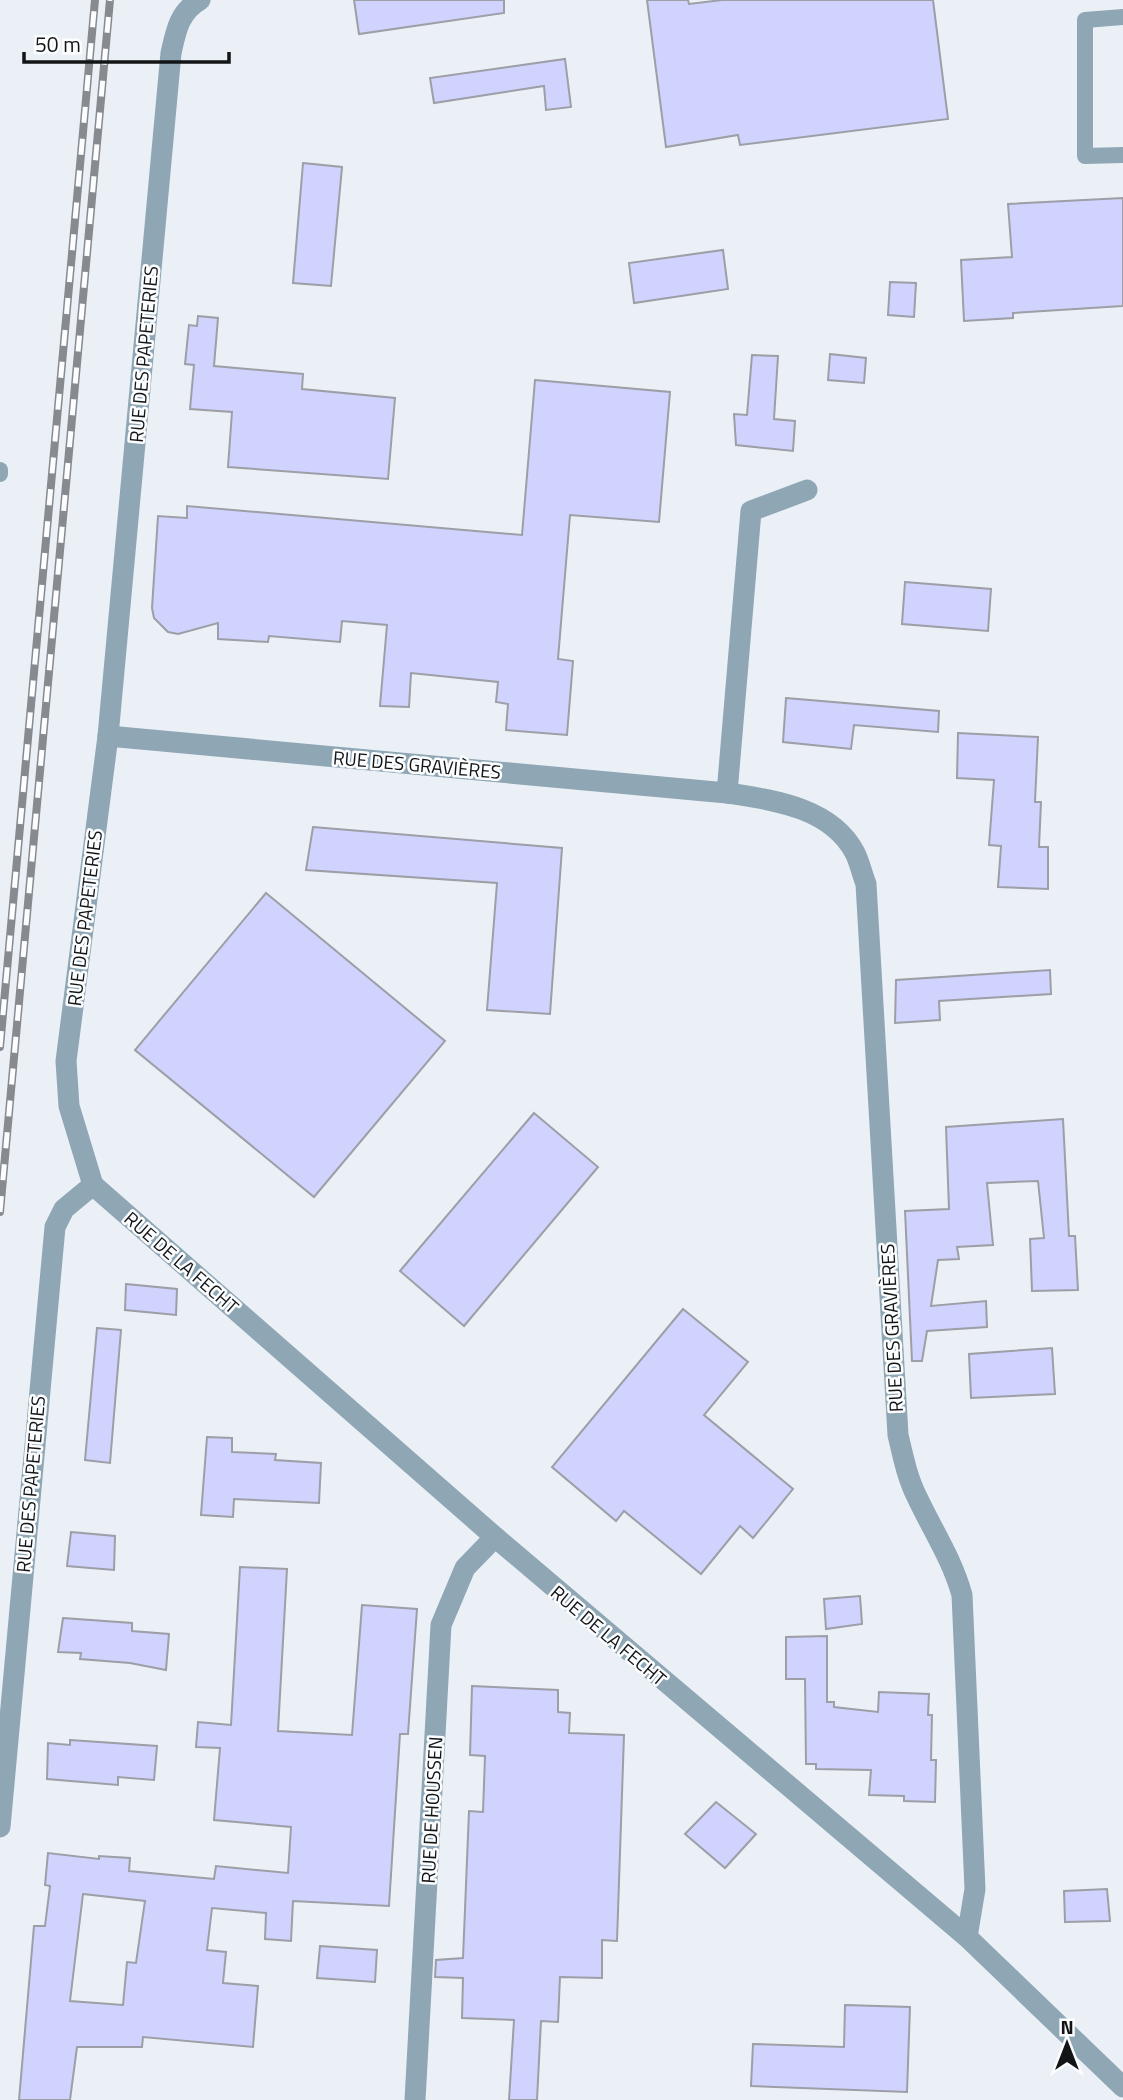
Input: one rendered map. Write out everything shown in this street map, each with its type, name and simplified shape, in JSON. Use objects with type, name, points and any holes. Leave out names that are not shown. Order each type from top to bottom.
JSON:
[{"type":"street","name":"RUE DES PAPETERIES","points":[[0,1827],[55,1227],[64,1209],[93,1185],[69,1106],[66,1061],[107,736],[171,53],[176,27],[187,8],[200,0]]},
{"type":"street","points":[[727,793],[751,511],[807,491]]},
{"type":"street","name":"RUE DES GRAVIÈRES","points":[[107,736],[727,793],[785,803],[825,820],[854,851],[866,884],[898,1435],[905,1468],[917,1497],[955,1569],[963,1606],[975,1889],[967,1937]]},
{"type":"street","name":"RUE DE LA FECHT","points":[[93,1185],[495,1537],[967,1937],[1123,2087]]},
{"type":"street","name":"RUE DE HOUSSEN","points":[[415,2100],[441,1625],[465,1569],[495,1537]]},
{"type":"lane","points":[[1123,17],[1085,20],[1085,156],[1123,155]]},
{"type":"building","points":[[354,0],[504,0],[504,13],[359,34]]},
{"type":"building","points":[[647,0],[688,0],[689,4],[722,0],[933,0],[948,119],[740,145],[738,135],[666,147]]},
{"type":"building","points":[[565,59],[571,107],[546,110],[544,86],[434,103],[430,78]]},
{"type":"building","points":[[303,163],[342,167],[331,286],[293,283]]},
{"type":"building","points":[[1123,198],[1123,306],[1013,313],[1013,318],[964,321],[961,260],[1012,257],[1008,204]]},
{"type":"building","points":[[723,250],[728,289],[634,303],[629,263]]},
{"type":"building","points":[[890,282],[916,283],[914,317],[888,315]]},
{"type":"building","points":[[198,316],[218,318],[214,366],[303,374],[302,389],[395,398],[388,479],[228,467],[232,412],[190,409],[194,365],[185,364],[189,325],[197,326]]},
{"type":"building","points":[[830,354],[866,358],[864,383],[828,380]]},
{"type":"building","points":[[752,355],[778,356],[774,419],[795,421],[793,451],[736,445],[734,414],[747,415]]},
{"type":"building","points":[[535,380],[670,392],[659,522],[570,515],[558,659],[573,661],[567,735],[506,730],[508,704],[496,702],[498,682],[411,673],[409,707],[380,706],[387,625],[342,621],[340,642],[269,636],[268,642],[218,639],[218,623],[178,634],[168,632],[154,618],[152,608],[158,516],[187,518],[187,506],[522,535]]},
{"type":"building","points":[[905,582],[991,589],[988,631],[902,624]]},
{"type":"building","points":[[786,698],[939,711],[938,732],[854,725],[851,749],[783,742]]},
{"type":"building","points":[[958,733],[1038,737],[1035,802],[1041,802],[1039,847],[1048,847],[1048,889],[998,887],[1001,846],[989,845],[994,780],[957,778]]},
{"type":"building","points":[[313,827],[562,848],[550,1014],[487,1010],[497,883],[306,870]]},
{"type":"building","points":[[266,893],[445,1041],[314,1197],[135,1050]]},
{"type":"building","points":[[1050,970],[1051,994],[939,1001],[940,1020],[895,1023],[896,980]]},
{"type":"building","points":[[534,1113],[598,1167],[464,1326],[400,1271]]},
{"type":"building","points":[[1063,1119],[1069,1236],[1075,1236],[1078,1290],[1032,1291],[1030,1239],[1044,1238],[1038,1181],[987,1183],[993,1245],[957,1247],[959,1259],[938,1260],[931,1306],[986,1301],[987,1327],[927,1331],[922,1361],[912,1361],[905,1211],[949,1209],[946,1127]]},
{"type":"building","points":[[126,1284],[177,1289],[176,1315],[125,1310]]},
{"type":"building","points":[[683,1309],[748,1362],[704,1415],[793,1489],[753,1538],[740,1526],[701,1574],[624,1511],[616,1521],[552,1467]]},
{"type":"building","points":[[97,1328],[121,1330],[110,1463],[85,1460]]},
{"type":"building","points":[[1052,1348],[1055,1394],[971,1398],[969,1354]]},
{"type":"building","points":[[207,1437],[232,1438],[232,1452],[276,1454],[275,1460],[321,1463],[319,1503],[234,1499],[233,1517],[201,1515]]},
{"type":"building","points":[[71,1532],[115,1536],[114,1570],[67,1566]]},
{"type":"building","points":[[240,1567],[287,1569],[278,1731],[352,1735],[362,1605],[417,1609],[408,1734],[400,1734],[389,1906],[293,1901],[291,1941],[265,1939],[266,1913],[212,1908],[207,1950],[226,1952],[223,1983],[258,1986],[253,2047],[143,2037],[142,2047],[77,2047],[70,2100],[19,2100],[34,1926],[45,1926],[50,1886],[45,1885],[48,1853],[99,1859],[99,1856],[130,1858],[129,1871],[214,1879],[216,1866],[288,1873],[291,1827],[214,1820],[220,1748],[196,1747],[198,1722],[231,1725]],"holes":[[[83,1894],[145,1901],[136,1963],[127,1962],[123,2005],[70,2001]]]},
{"type":"building","points":[[860,1596],[862,1624],[826,1629],[824,1599]]},
{"type":"building","points":[[63,1618],[132,1623],[132,1631],[169,1634],[166,1670],[130,1663],[80,1659],[81,1653],[58,1652]]},
{"type":"building","points":[[827,1636],[827,1702],[834,1702],[834,1707],[878,1712],[879,1692],[929,1694],[928,1715],[932,1715],[931,1760],[936,1760],[935,1802],[904,1801],[904,1796],[869,1795],[871,1770],[816,1769],[816,1764],[806,1764],[805,1679],[786,1679],[786,1637]]},
{"type":"building","points":[[472,1686],[558,1690],[558,1712],[570,1713],[569,1733],[624,1735],[617,1941],[602,1940],[602,1978],[560,1977],[558,2022],[541,2021],[537,2100],[509,2100],[514,2020],[462,2018],[463,1978],[435,1977],[436,1960],[463,1958],[469,1811],[483,1812],[485,1756],[470,1755]]},
{"type":"building","points":[[70,1740],[157,1746],[154,1780],[118,1777],[118,1785],[47,1779],[48,1743],[70,1745]]},
{"type":"building","points":[[716,1802],[756,1834],[725,1868],[685,1834]]},
{"type":"building","points":[[1107,1889],[1110,1921],[1065,1922],[1064,1891]]},
{"type":"building","points":[[320,1946],[377,1950],[375,1982],[317,1978]]},
{"type":"building","points":[[845,2005],[910,2007],[907,2092],[751,2086],[753,2044],[844,2047]]},
{"type":"railway","points":[[0,1047],[95,0]]},
{"type":"railway","points":[[0,1212],[110,0]]}]
